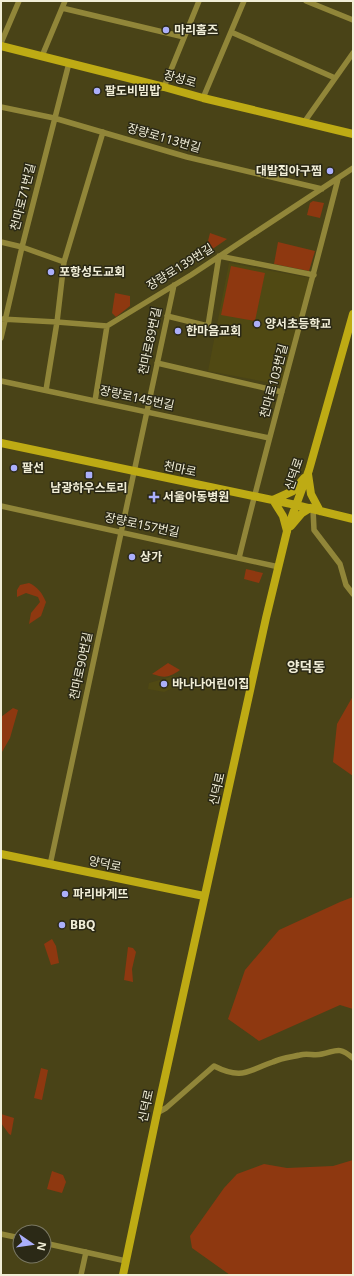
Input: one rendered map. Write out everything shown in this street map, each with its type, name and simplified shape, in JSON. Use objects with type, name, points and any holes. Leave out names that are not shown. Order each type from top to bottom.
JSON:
[{"type":"street","points":[[1,45],[18,1]]},
{"type":"street","points":[[42,56],[65,1]]},
{"type":"street","points":[[164,87],[199,1]]},
{"type":"street","points":[[203,98],[244,1]]},
{"type":"street","points":[[306,1],[353,20]]},
{"type":"street","points":[[62,8],[184,37]]},
{"type":"street","points":[[231,32],[335,78]]},
{"type":"street","name":"장성로","points":[[1,45],[203,98],[305,121],[353,134]]},
{"type":"street","points":[[305,121],[353,53]]},
{"type":"street","name":"천마로71번길","points":[[1,338],[3,319],[69,63]]},
{"type":"street","name":"장량로113번길","points":[[1,107],[54,118],[188,157],[322,189]]},
{"type":"street","points":[[46,390],[57,322],[64,262],[103,132]]},
{"type":"street","name":"장량로139번길","points":[[107,326],[174,285],[353,168]]},
{"type":"street","name":"천마로103번길","points":[[239,558],[269,438],[314,275],[338,179]]},
{"type":"street","points":[[1,242],[22,247],[64,262]]},
{"type":"street","points":[[167,316],[208,326],[219,256],[314,275]]},
{"type":"street","name":"천마로89번길","points":[[134,471],[174,285]]},
{"type":"street","name":"신덕로","points":[[123,1275],[204,896],[266,618],[287,531],[308,473],[353,314]]},
{"type":"street","points":[[3,319],[107,326],[96,401]]},
{"type":"street","points":[[157,363],[282,392]]},
{"type":"street","name":"장량로145번길","points":[[1,381],[269,438]]},
{"type":"street","name":"천마로","points":[[1,443],[353,518]]},
{"type":"street","name":"천마로90번길","points":[[50,865],[134,471]]},
{"type":"street","points":[[287,531],[283,516],[273,500],[293,491],[308,473]]},
{"type":"street","points":[[308,473],[314,509],[314,530],[340,564],[346,585],[353,594]]},
{"type":"street","name":"장량로157번길","points":[[1,506],[279,567]]},
{"type":"street","points":[[287,531],[302,513],[314,509]]},
{"type":"street","name":"양덕로","points":[[1,854],[204,896]]},
{"type":"street","points":[[157,1113],[166,1108],[214,1066],[229,1072],[243,1073],[278,1060],[307,1054],[322,1054],[336,1050],[344,1052],[353,1058]]},
{"type":"street","points":[[1,1234],[12,1236]]},
{"type":"street","points":[[52,1245],[126,1261]]},
{"type":"street","points":[[81,1275],[86,1252]]},
{"type":"shaded area","points":[[313,201],[324,203],[320,218],[307,215],[310,203]]},
{"type":"shaded area","points":[[210,233],[227,239],[211,250],[206,249]]},
{"type":"shaded area","points":[[278,242],[315,251],[309,271],[274,264]]},
{"type":"shaded area","name":"양서초등학교","points":[[229,263],[310,278],[282,385],[208,371]]},
{"type":"shaded area","points":[[231,266],[265,273],[255,321],[221,315]]},
{"type":"shaded area","points":[[115,293],[130,296],[130,306],[116,317],[112,313]]},
{"type":"shaded area","points":[[246,569],[263,573],[259,583],[244,579]]},
{"type":"shaded area","points":[[29,583],[35,586],[46,602],[41,616],[29,624],[31,613],[40,602],[38,597],[26,593],[17,597],[17,590],[20,585]]},
{"type":"shaded area","points":[[168,663],[180,670],[172,675],[166,676],[152,674]]},
{"type":"shaded area","name":"바나나어린이집","points":[[174,676],[179,685],[164,692],[148,689],[149,683]]},
{"type":"shaded area","points":[[353,696],[353,776],[333,762],[337,724]]},
{"type":"shaded area","points":[[13,708],[18,710],[10,738],[2,752],[1,717]]},
{"type":"shaded area","points":[[353,897],[353,1009],[340,1005],[259,1041],[228,1019],[245,970],[279,930]]},
{"type":"shaded area","points":[[52,939],[56,946],[59,963],[51,965],[44,944]]},
{"type":"shaded area","points":[[128,947],[133,948],[136,952],[132,969],[133,982],[124,980]]},
{"type":"shaded area","points":[[41,1068],[48,1070],[42,1100],[34,1098]]},
{"type":"shaded area","points":[[1,1114],[14,1118],[11,1135],[1,1123]]},
{"type":"shaded area","points":[[353,1160],[353,1275],[230,1275],[192,1248],[190,1236],[224,1188],[237,1174],[264,1164],[287,1168],[333,1166]]},
{"type":"shaded area","points":[[52,1171],[63,1175],[66,1182],[62,1193],[47,1189]]},
{"type":"place","name":"마리홈즈","points":[[166,30]]},
{"type":"place","name":"팔도비빔밥","points":[[97,91]]},
{"type":"place","name":"대밭집아구찜","points":[[330,171]]},
{"type":"place","name":"포항성도교회","points":[[51,272]]},
{"type":"place","name":"양서초등학교","points":[[257,324]]},
{"type":"place","name":"한마음교회","points":[[178,331]]},
{"type":"place","name":"팔선","points":[[14,468]]},
{"type":"place","name":"남광하우스토리","points":[[89,475]]},
{"type":"place","name":"서울아동병원","points":[[154,497]]},
{"type":"place","name":"상가","points":[[132,557]]},
{"type":"place","name":"바나나어린이집","points":[[164,684]]},
{"type":"place","name":"파리바게뜨","points":[[65,894]]},
{"type":"place","name":"BBQ","points":[[62,925]]},
{"type":"district","name":"양덕동","points":[[306,667]]}]
